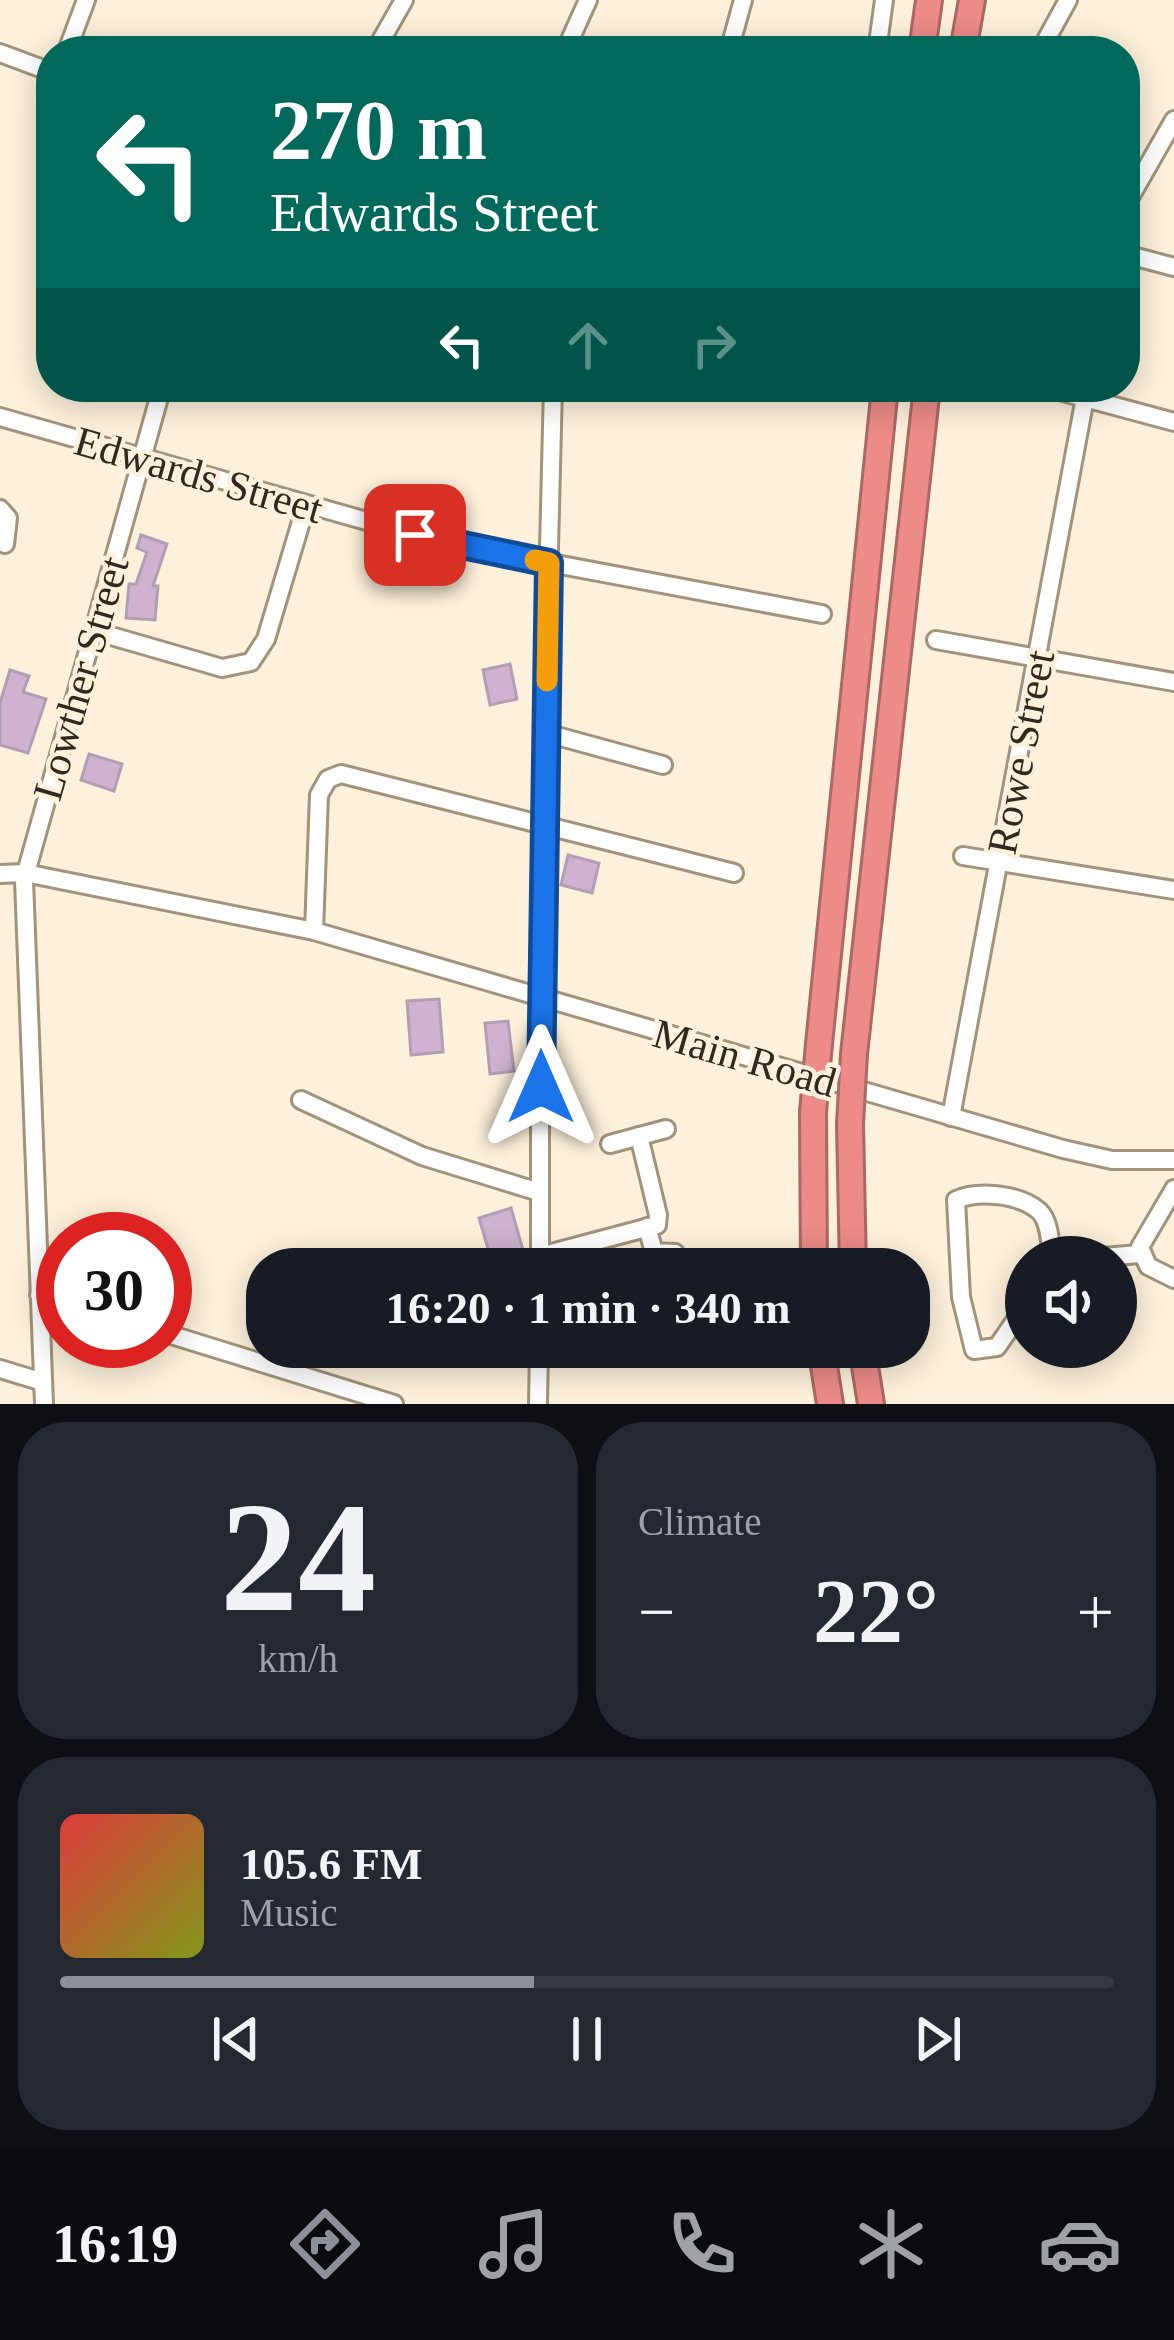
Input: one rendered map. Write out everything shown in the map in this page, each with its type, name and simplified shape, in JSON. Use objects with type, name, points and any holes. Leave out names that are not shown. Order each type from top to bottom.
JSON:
[{"type":"highway","points":[[924,36],[929,0]]},
{"type":"highway","points":[[966,36],[972,0]]},
{"type":"highway","points":[[814,1248],[813,1112],[883,402]]},
{"type":"highway","points":[[853,1248],[854,1054],[925,402]]},
{"type":"highway","points":[[824,1368],[830,1404]]},
{"type":"highway","points":[[865,1368],[871,1404]]},
{"type":"street","points":[[73,36],[86,0]]},
{"type":"street","points":[[384,36],[404,0]]},
{"type":"street","points":[[572,36],[588,0]]},
{"type":"street","points":[[733,36],[743,0]]},
{"type":"street","points":[[879,36],[884,0]]},
{"type":"street","points":[[1048,36],[1068,0]]},
{"type":"street","points":[[0,53],[36,66]]},
{"type":"street","points":[[1140,180],[1174,120]]},
{"type":"street","points":[[1140,258],[1174,267]]},
{"type":"street","name":"Lowther Street","points":[[37,1212],[29,877],[158,402]]},
{"type":"street","points":[[540,1248],[553,402]]},
{"type":"street","name":"Rowe Street","points":[[951,1117],[1085,402]]},
{"type":"street","points":[[1114,402],[1174,422]]},
{"type":"street","name":"Edwards Street","points":[[0,416],[444,543],[822,614]]},
{"type":"street","points":[[94,631],[222,668],[250,662],[266,639],[306,505]]},
{"type":"street","points":[[0,509],[8,518],[4,544]]},
{"type":"street","points":[[936,640],[1174,682]]},
{"type":"street","points":[[546,733],[663,765]]},
{"type":"street","points":[[314,931],[319,795],[333,776],[349,775],[734,873]]},
{"type":"street","points":[[963,856],[1174,890]]},
{"type":"street","name":"Main Road","points":[[0,878],[29,877],[314,931],[1099,1157],[1174,1160]]},
{"type":"street","points":[[301,1100],[422,1156],[539,1192]]},
{"type":"street","points":[[610,1144],[666,1129]]},
{"type":"street","points":[[583,1248],[657,1225],[639,1136]]},
{"type":"street","points":[[1174,1190],[1142,1239],[1140,1254],[1148,1266],[1174,1279]]},
{"type":"street","points":[[1005,1335],[997,1347],[974,1350],[961,1297],[956,1200],[984,1193],[1036,1208],[1044,1217],[1048,1236]]},
{"type":"street","points":[[647,1227],[652,1248]]},
{"type":"street","points":[[192,1341],[394,1404]]},
{"type":"street","name":"Lowther Street","points":[[42,1368],[44,1404]]},
{"type":"street","points":[[538,1404],[539,1368]]},
{"type":"street","points":[[0,1369],[43,1382]]},
{"type":"building","points":[[141,535],[167,544],[153,586],[158,586],[155,620],[126,618],[129,584],[136,584],[147,552],[137,548]]},
{"type":"building","points":[[510,664],[517,699],[490,705],[483,670]]},
{"type":"building","points":[[10,670],[29,676],[23,692],[46,699],[28,753],[0,745],[0,703]]},
{"type":"building","points":[[89,754],[122,764],[114,791],[81,780]]},
{"type":"building","points":[[568,855],[599,863],[592,893],[561,885]]},
{"type":"building","points":[[439,999],[443,1052],[411,1055],[407,1001]]},
{"type":"building","points":[[508,1021],[514,1071],[490,1074],[485,1023]]},
{"type":"building","points":[[511,1208],[522,1248],[488,1248],[479,1218]]},
{"type":"slow traffic","points":[[535,560],[549,563],[547,681]]},
{"type":"route","points":[[415,535],[549,563],[540,910],[541,1087]]}]
